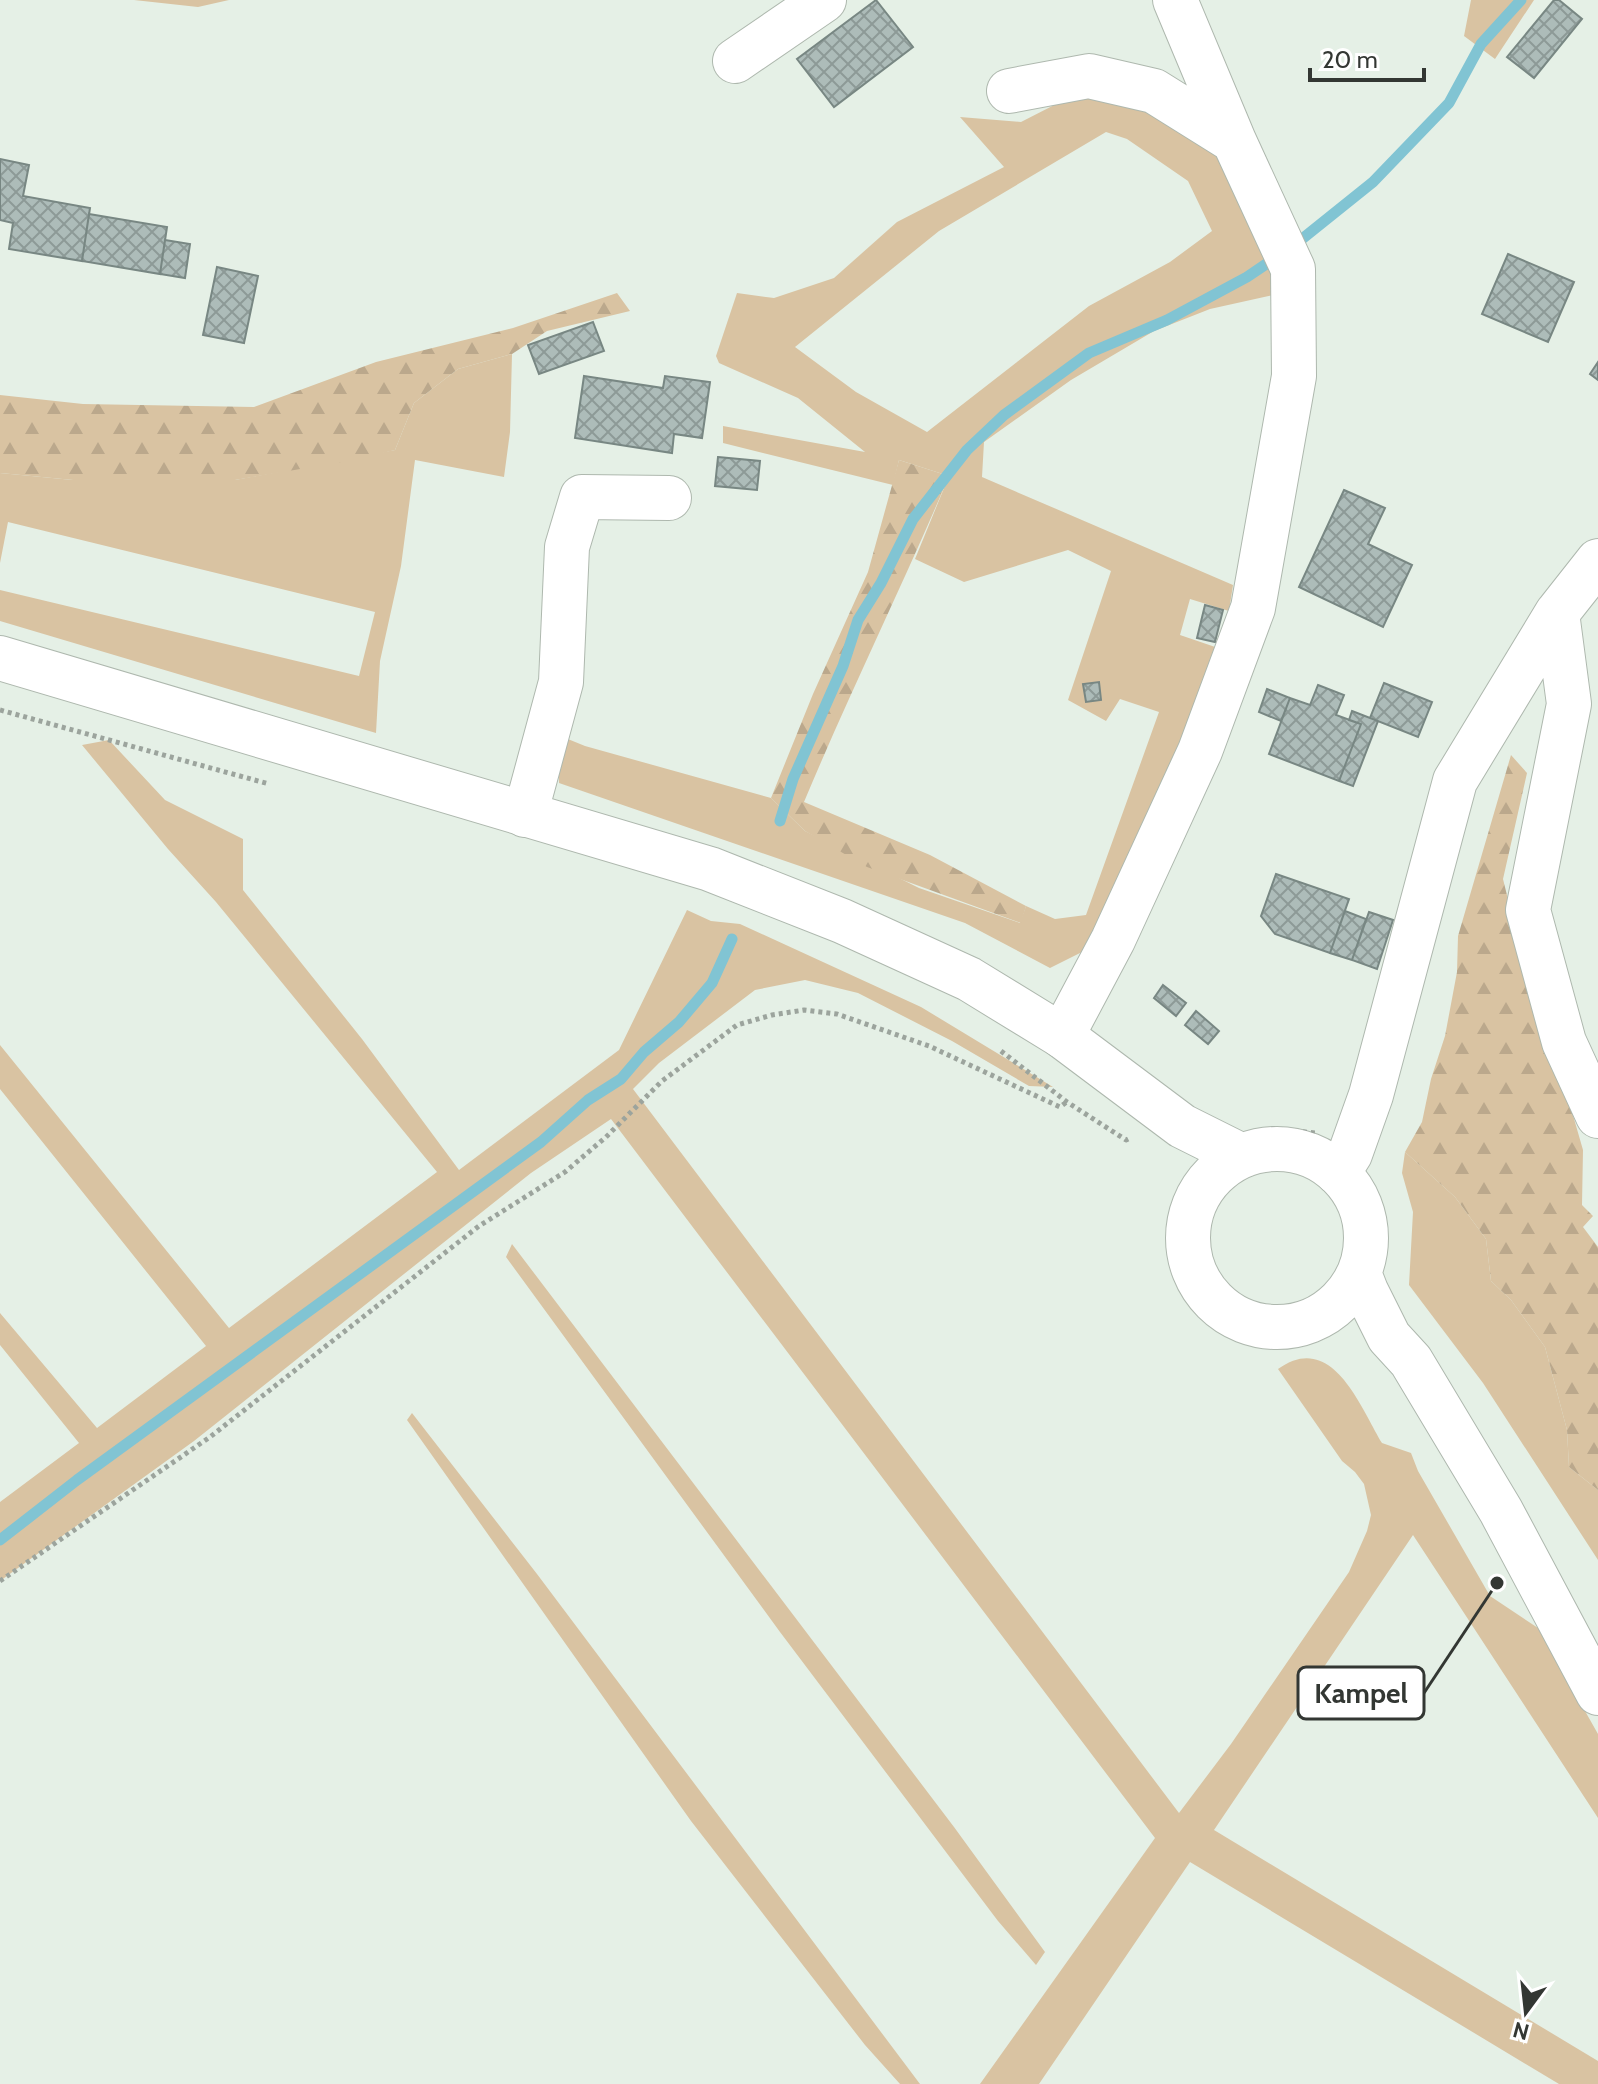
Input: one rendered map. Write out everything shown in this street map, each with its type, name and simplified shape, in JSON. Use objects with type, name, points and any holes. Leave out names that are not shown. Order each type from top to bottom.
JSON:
[{"type":"street","points":[[735,61],[824,0]]},
{"type":"street","points":[[1062,1036],[1113,940],[1200,751],[1253,608],[1294,376],[1293,269],[1234,141],[1175,0]]},
{"type":"street","points":[[1009,91],[1089,76],[1154,91],[1234,141]]},
{"type":"street","points":[[525,815],[561,682],[567,547],[582,497],[669,498]]},
{"type":"street","points":[[1598,561],[1557,613],[1455,781],[1371,1095],[1344,1164],[1364,1220],[1366,1247],[1372,1259],[1366,1291],[1389,1337],[1411,1361],[1493,1497],[1598,1693]]},
{"type":"street","points":[[1557,613],[1569,704],[1528,910],[1564,1042],[1598,1116]]},
{"type":"street","points":[[0,658],[710,869],[842,921],[969,979],[1062,1036],[1173,1120],[1266,1149],[1292,1150],[1344,1164]]},
{"type":"street","points":[[1173,1120],[1200,1191]]},
{"type":"street","points":[[1250,1142],[1200,1191],[1189,1219],[1188,1248],[1196,1276],[1213,1301],[1237,1318],[1265,1326],[1294,1326],[1322,1315],[1344,1297],[1372,1259]]},
{"type":"street","points":[[1322,1315],[1389,1337]]},
{"type":"path","points":[[0,710],[282,788]]},
{"type":"path","points":[[0,1581],[210,1437],[479,1226],[565,1172],[606,1137],[662,1081],[737,1025],[804,1010],[837,1014],[929,1046],[1060,1107],[1106,1069]]},
{"type":"path","points":[[992,1044],[1067,1102],[1126,1140],[1173,1120]]},
{"type":"path","points":[[1250,1142],[1315,1133],[1344,1164],[1365,1177],[1377,1207],[1372,1259]]},
{"type":"green space","points":[[134,0],[229,0],[198,7]]},
{"type":"green space","points":[[1471,0],[1534,0],[1495,59],[1464,36]]},
{"type":"green space","points":[[1116,95],[1223,154],[1286,292],[1210,309],[1154,331],[1071,380],[984,442],[982,477],[1233,585],[1229,611],[1190,599],[1180,635],[1221,649],[1207,699],[1088,949],[1050,968],[965,923],[559,783],[558,735],[585,746],[771,798],[805,831],[919,888],[1020,923],[1026,906],[1055,919],[1086,915],[1159,712],[1120,699],[1106,721],[1068,700],[1111,571],[1068,550],[964,582],[915,559],[949,476],[899,460],[893,485],[723,443],[723,426],[865,452],[798,398],[719,363],[716,356],[737,293],[774,298],[834,278],[897,222],[1004,167],[960,117],[1021,122],[1066,99]],"holes":[[[1106,132],[1127,139],[1188,181],[1212,231],[1170,262],[1089,306],[927,432],[856,392],[795,347],[939,231]]]},
{"type":"green space","points":[[617,293],[630,311],[547,331],[512,354],[458,369],[414,403],[395,450],[235,480],[73,480],[0,473],[0,395],[83,404],[254,407],[376,362],[513,328]]},
{"type":"green space","points":[[512,354],[510,432],[504,477],[415,460],[401,566],[380,661],[376,733],[0,621],[0,590],[359,676],[375,612],[8,522],[0,563],[0,473],[73,480],[235,480],[395,450],[414,403],[458,369]]},
{"type":"green space","points":[[899,460],[949,476],[804,802],[930,855],[1026,906],[1021,923],[867,867],[805,831],[771,798],[813,694],[868,572]]},
{"type":"green space","points":[[109,740],[165,800],[243,839],[243,890],[362,1039],[459,1170],[619,1050],[687,910],[711,921],[740,924],[921,1007],[1053,1087],[1029,1086],[952,1041],[858,993],[805,980],[755,990],[659,1063],[633,1089],[1179,1813],[1231,1744],[1349,1572],[1367,1531],[1371,1515],[1364,1484],[1342,1461],[1278,1369],[1297,1359],[1314,1359],[1329,1366],[1342,1378],[1382,1443],[1411,1453],[1418,1471],[1490,1596],[1538,1628],[1598,1734],[1598,1818],[1413,1535],[1214,1830],[1598,2061],[1598,2084],[1559,2084],[1190,1862],[1039,2084],[980,2084],[1155,1838],[611,1119],[531,1173],[194,1441],[0,1581],[0,1502],[79,1443],[0,1345],[0,1313],[97,1428],[206,1346],[0,1089],[0,1045],[229,1328],[437,1172],[216,902],[82,745]]},
{"type":"green space","points":[[1511,755],[1527,773],[1503,879],[1521,952],[1543,1011],[1583,1150],[1582,1205],[1593,1216],[1583,1227],[1598,1247],[1598,1490],[1569,1467],[1567,1430],[1545,1347],[1511,1300],[1491,1281],[1486,1239],[1455,1197],[1405,1152],[1422,1122],[1431,1079],[1445,1036],[1457,972],[1458,936]]},
{"type":"green space","points":[[1405,1152],[1455,1197],[1486,1239],[1491,1281],[1511,1300],[1545,1347],[1567,1430],[1569,1467],[1598,1490],[1598,1560],[1483,1383],[1409,1285],[1413,1212],[1402,1173]]},
{"type":"green space","points":[[512,1244],[954,1827],[1045,1952],[1036,1965],[998,1921],[780,1632],[506,1257]]},
{"type":"green space","points":[[412,1413],[537,1574],[920,2084],[900,2084],[865,2045],[691,1821],[407,1420]]},
{"type":"building","points":[[876,0],[913,47],[834,107],[797,59]]},
{"type":"building","points":[[1554,0],[1559,0],[1582,19],[1534,78],[1507,57]]},
{"type":"building","points":[[0,159],[29,165],[23,196],[90,208],[82,261],[9,249],[13,223],[0,220]]},
{"type":"building","points":[[89,214],[167,227],[160,274],[82,261]]},
{"type":"building","points":[[165,240],[190,244],[185,278],[160,274]]},
{"type":"building","points":[[1508,254],[1574,282],[1548,342],[1482,314]]},
{"type":"building","points":[[217,267],[258,276],[244,343],[203,335]]},
{"type":"building","points":[[593,322],[604,351],[539,374],[528,345]]},
{"type":"building","points":[[1598,362],[1598,380],[1590,374]]},
{"type":"building","points":[[584,376],[663,388],[665,376],[710,382],[702,438],[674,434],[672,453],[575,438]]},
{"type":"building","points":[[718,457],[760,461],[757,490],[715,486]]},
{"type":"building","points":[[1344,490],[1385,508],[1368,544],[1412,565],[1383,627],[1299,587]]},
{"type":"building","points":[[1205,605],[1223,610],[1215,642],[1197,638]]},
{"type":"building","points":[[1099,682],[1101,700],[1086,702],[1083,684]]},
{"type":"building","points":[[1384,683],[1432,702],[1418,737],[1370,718]]},
{"type":"building","points":[[1318,685],[1344,695],[1336,715],[1361,724],[1339,781],[1269,754],[1290,698],[1310,705]]},
{"type":"building","points":[[1267,689],[1290,698],[1281,721],[1259,712]]},
{"type":"building","points":[[1352,711],[1378,721],[1353,786],[1339,781],[1361,724],[1349,720]]},
{"type":"building","points":[[1276,874],[1349,899],[1330,953],[1275,934],[1261,916]]},
{"type":"building","points":[[1345,911],[1366,919],[1352,960],[1330,953]]},
{"type":"building","points":[[1369,912],[1393,920],[1377,969],[1352,960]]},
{"type":"building","points":[[1163,985],[1186,1003],[1176,1016],[1154,998]]},
{"type":"building","points":[[1196,1011],[1219,1031],[1208,1044],[1185,1025]]},
{"type":"waterway","points":[[1292,247],[1373,182],[1449,103],[1481,44],[1521,0]]},
{"type":"waterway","points":[[780,821],[793,779],[843,666],[858,620],[881,583],[913,519],[967,450],[1004,415],[1089,353],[1167,320],[1247,277],[1278,256]]},
{"type":"waterway","points":[[0,1540],[77,1480],[541,1142],[588,1100],[621,1079],[644,1052],[679,1022],[712,983],[732,939]]},
{"type":"place","name":"Kampel","points":[[1497,1583]]}]
